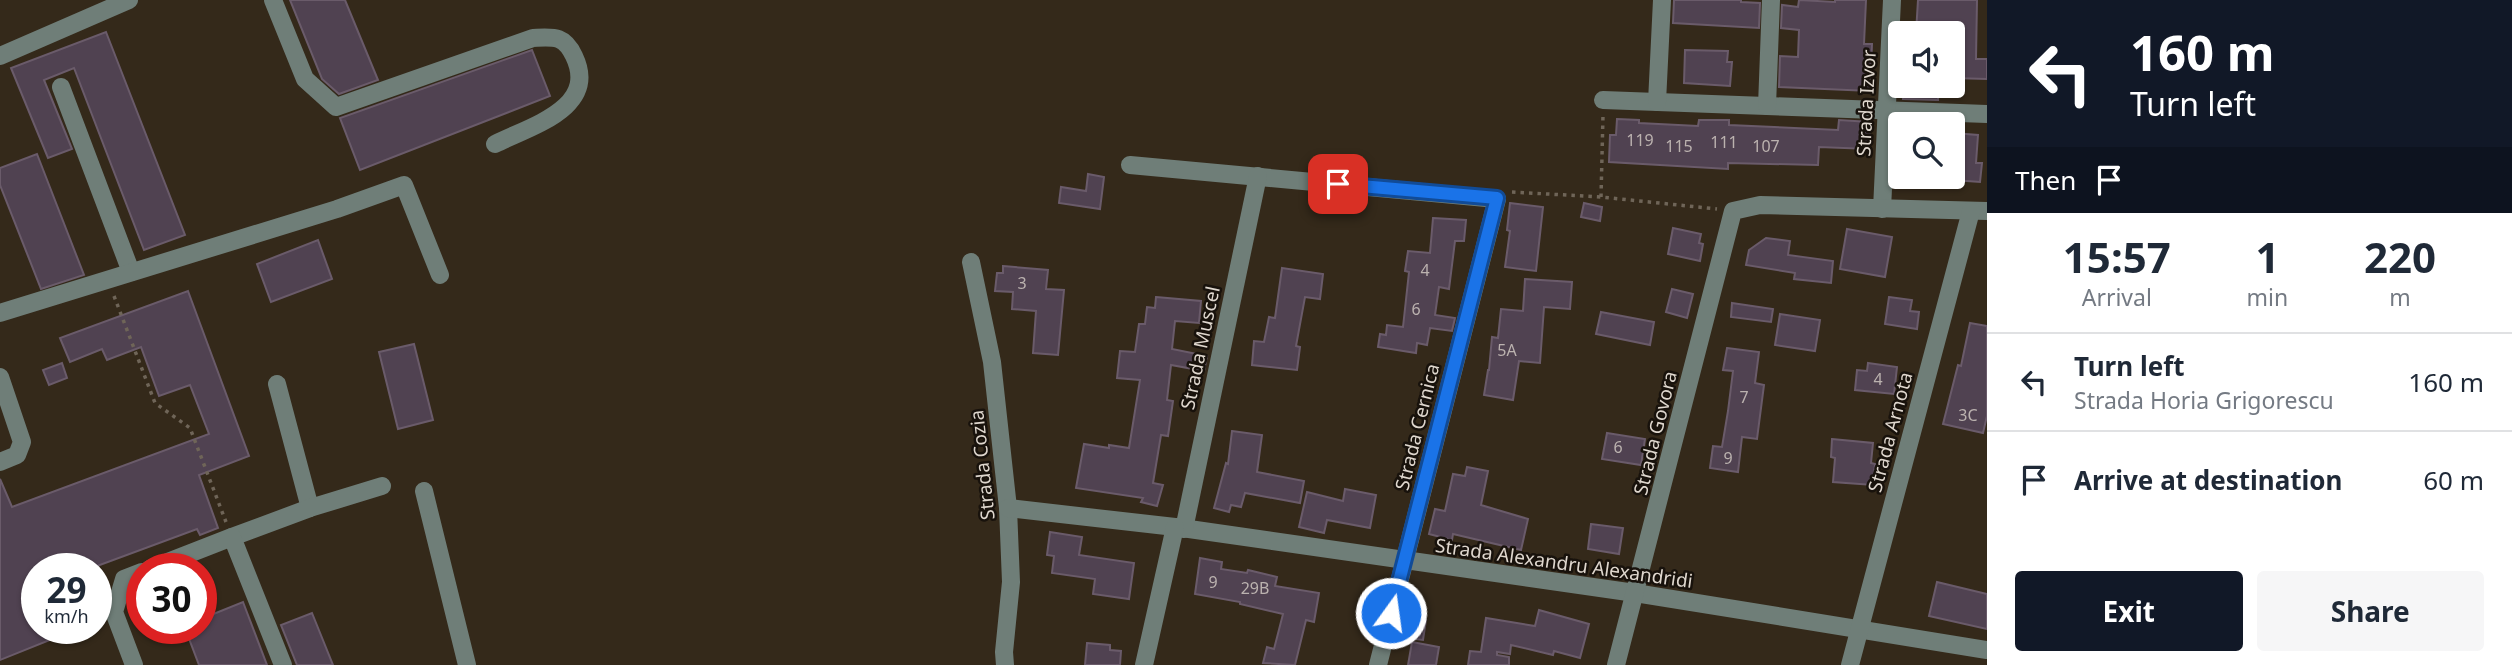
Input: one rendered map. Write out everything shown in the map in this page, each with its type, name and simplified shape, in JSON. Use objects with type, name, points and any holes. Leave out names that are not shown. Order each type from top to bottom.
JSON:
[{"type":"street","points":[[0,56],[129,0]]},
{"type":"street","points":[[273,0],[305,79],[336,107],[533,38],[556,37],[569,45],[579,67],[579,89],[568,105],[556,114],[495,144]]},
{"type":"street","points":[[1657,102],[1662,0]]},
{"type":"street","points":[[1767,106],[1771,0]]},
{"type":"street","name":"Strada Izvor","points":[[1882,208],[1892,0]]},
{"type":"street","points":[[61,87],[131,272]]},
{"type":"street","points":[[1603,100],[1987,114]]},
{"type":"street","points":[[1130,165],[1497,198]]},
{"type":"street","name":"Strada Muscel","points":[[1144,665],[1179,528],[1258,176]]},
{"type":"street","points":[[0,313],[404,186],[440,275]]},
{"type":"street","name":"Strada Cernica","points":[[1378,665],[1497,198]]},
{"type":"street","points":[[1733,211],[1760,205],[1979,211]]},
{"type":"street","name":"Strada Govora","points":[[1616,665],[1733,211]]},
{"type":"street","name":"Strada Arnota","points":[[1850,665],[1979,211]]},
{"type":"street","name":"Strada Cozia","points":[[971,262],[992,362],[1008,508],[1011,582],[1005,665]]},
{"type":"street","points":[[0,377],[22,442],[17,455],[0,462]]},
{"type":"street","points":[[276,384],[310,508]]},
{"type":"street","points":[[191,553],[310,508],[382,486]]},
{"type":"street","points":[[424,491],[467,665]]},
{"type":"street","name":"Strada Alexandru Alexandridi","points":[[1008,508],[1179,528],[1636,593],[1987,650]]},
{"type":"street","points":[[232,537],[283,665]]},
{"type":"street","points":[[126,578],[114,612],[126,644]]},
{"type":"street","points":[[126,644],[134,665]]},
{"type":"path","points":[[1601,197],[1603,100]]},
{"type":"path","points":[[1497,198],[1506,192],[1601,197],[1733,211]]},
{"type":"path","points":[[108,280],[155,403],[190,428],[232,537]]},
{"type":"building","points":[[290,0],[345,0],[378,80],[339,94],[322,79]]},
{"type":"building","points":[[1674,0],[1741,0],[1760,3],[1759,28],[1673,23]]},
{"type":"building","points":[[1799,0],[1866,0],[1864,44],[1872,44],[1870,91],[1779,87],[1780,56],[1798,57],[1799,30],[1781,28],[1782,5],[1798,7]]},
{"type":"building","points":[[1918,0],[1977,0],[1976,59],[1987,59],[1987,79],[1965,78],[1965,21],[1917,21]]},
{"type":"building","points":[[106,32],[185,235],[144,250],[74,68],[44,80],[72,149],[48,158],[11,68]]},
{"type":"building","points":[[532,50],[550,96],[360,170],[340,118]]},
{"type":"building","points":[[1685,50],[1728,51],[1727,62],[1732,62],[1730,86],[1684,83]]},
{"type":"building","points":[[1938,98],[1938,100],[1903,99]]},
{"type":"building","points":[[1617,119],[1698,126],[1699,120],[1729,120],[1729,125],[1838,130],[1839,120],[1870,122],[1869,149],[1819,147],[1818,165],[1728,163],[1728,169],[1609,162],[1610,135],[1616,135]]},
{"type":"building","points":[[1965,134],[1978,135],[1976,163],[1982,163],[1980,182],[1965,181]]},
{"type":"building","points":[[37,154],[84,275],[41,289],[0,185],[0,168]]},
{"type":"building","points":[[1088,174],[1104,177],[1100,209],[1059,203],[1061,187],[1086,191]]},
{"type":"building","points":[[1510,203],[1543,207],[1536,271],[1505,267],[1510,231],[1507,230]]},
{"type":"building","points":[[1584,203],[1602,207],[1600,221],[1581,217]]},
{"type":"building","points":[[1433,218],[1466,220],[1464,241],[1455,241],[1449,289],[1439,287],[1435,315],[1455,318],[1452,331],[1430,328],[1427,345],[1417,343],[1416,353],[1378,347],[1380,334],[1386,335],[1387,325],[1403,327],[1409,272],[1405,271],[1408,251],[1430,253]]},
{"type":"building","points":[[1673,228],[1701,234],[1699,243],[1703,244],[1700,261],[1668,254]]},
{"type":"building","points":[[1847,229],[1892,237],[1885,277],[1840,269]]},
{"type":"building","points":[[1766,238],[1790,241],[1788,255],[1833,261],[1831,283],[1794,279],[1795,273],[1746,265],[1749,250]]},
{"type":"building","points":[[318,240],[332,279],[271,302],[257,264]]},
{"type":"building","points":[[1003,266],[1048,270],[1046,289],[1064,290],[1058,355],[1033,353],[1036,311],[1012,309],[1013,292],[995,291],[997,273],[1003,273]]},
{"type":"building","points":[[1282,268],[1323,274],[1320,299],[1305,297],[1296,346],[1300,347],[1297,370],[1252,365],[1254,341],[1264,342],[1269,317],[1275,318]]},
{"type":"building","points":[[1525,279],[1572,282],[1570,309],[1544,307],[1540,363],[1519,361],[1513,400],[1484,395],[1492,337],[1498,338],[1501,309],[1523,311]]},
{"type":"building","points":[[1672,289],[1693,294],[1687,318],[1666,312]]},
{"type":"building","points":[[188,291],[249,456],[199,475],[218,528],[200,535],[197,529],[126,553],[112,560],[112,553],[21,553],[21,644],[40,644],[0,660],[0,479],[12,507],[209,434],[190,385],[159,396],[141,347],[107,360],[102,349],[70,362],[60,338]]},
{"type":"building","points":[[1156,297],[1201,301],[1199,323],[1175,321],[1172,349],[1207,356],[1204,371],[1171,365],[1167,400],[1173,401],[1168,436],[1161,435],[1153,483],[1163,485],[1157,506],[1141,502],[1143,498],[1076,488],[1084,444],[1129,448],[1140,380],[1117,378],[1120,351],[1135,352],[1139,324],[1145,324],[1147,307],[1155,308]]},
{"type":"building","points":[[1889,297],[1912,300],[1910,311],[1919,312],[1917,329],[1885,324]]},
{"type":"building","points":[[1732,303],[1773,309],[1771,322],[1731,317]]},
{"type":"building","points":[[1601,312],[1654,322],[1650,345],[1596,334]]},
{"type":"building","points":[[1780,314],[1820,320],[1815,351],[1775,345]]},
{"type":"building","points":[[1970,323],[1987,326],[1987,416],[1983,433],[1943,424],[1958,365],[1961,366]]},
{"type":"building","points":[[414,344],[433,420],[398,429],[379,352]]},
{"type":"building","points":[[1727,348],[1759,352],[1755,383],[1764,385],[1757,439],[1742,437],[1738,472],[1710,468],[1713,446],[1722,447],[1728,411],[1733,371],[1723,370]]},
{"type":"building","points":[[62,363],[67,378],[49,385],[43,370]]},
{"type":"building","points":[[1868,363],[1897,367],[1894,394],[1855,390],[1857,370],[1867,371]]},
{"type":"building","points":[[1232,431],[1262,435],[1257,472],[1304,481],[1300,503],[1245,493],[1241,507],[1231,505],[1229,512],[1214,508],[1226,463],[1228,464]]},
{"type":"building","points":[[1607,433],[1645,439],[1641,465],[1602,459]]},
{"type":"building","points":[[1832,439],[1873,443],[1873,485],[1833,482],[1835,458],[1831,457]]},
{"type":"building","points":[[1467,467],[1488,471],[1481,505],[1528,519],[1521,550],[1453,534],[1452,540],[1429,534],[1435,509],[1445,511],[1453,474],[1465,476]]},
{"type":"building","points":[[1345,489],[1376,495],[1370,528],[1327,520],[1324,533],[1299,527],[1307,492],[1343,501]]},
{"type":"building","points":[[1591,524],[1623,528],[1619,554],[1588,549]]},
{"type":"building","points":[[1050,532],[1082,537],[1079,555],[1134,563],[1129,599],[1093,594],[1095,579],[1052,573],[1054,556],[1047,555]]},
{"type":"building","points":[[1200,558],[1222,562],[1221,569],[1247,573],[1248,570],[1277,577],[1275,586],[1319,593],[1314,622],[1306,620],[1295,665],[1263,663],[1267,647],[1274,649],[1283,614],[1240,602],[1195,594]]},
{"type":"building","points":[[1937,582],[1987,594],[1987,629],[1929,616]]},
{"type":"building","points":[[243,602],[267,665],[199,665],[191,644],[217,644],[217,613]]},
{"type":"building","points":[[1539,610],[1589,624],[1580,658],[1511,645],[1510,654],[1497,652],[1497,655],[1509,657],[1509,665],[1468,665],[1470,651],[1481,652],[1486,618],[1535,626]]},
{"type":"building","points":[[312,613],[333,665],[297,665],[281,625]]},
{"type":"building","points":[[1402,617],[1426,620],[1423,640],[1397,637]]},
{"type":"building","points":[[1412,642],[1439,647],[1436,665],[1408,665]]},
{"type":"building","points":[[1087,643],[1110,645],[1110,650],[1121,651],[1120,665],[1085,665]]},
{"type":"route","points":[[1338,184],[1497,198],[1391,613]]}]
